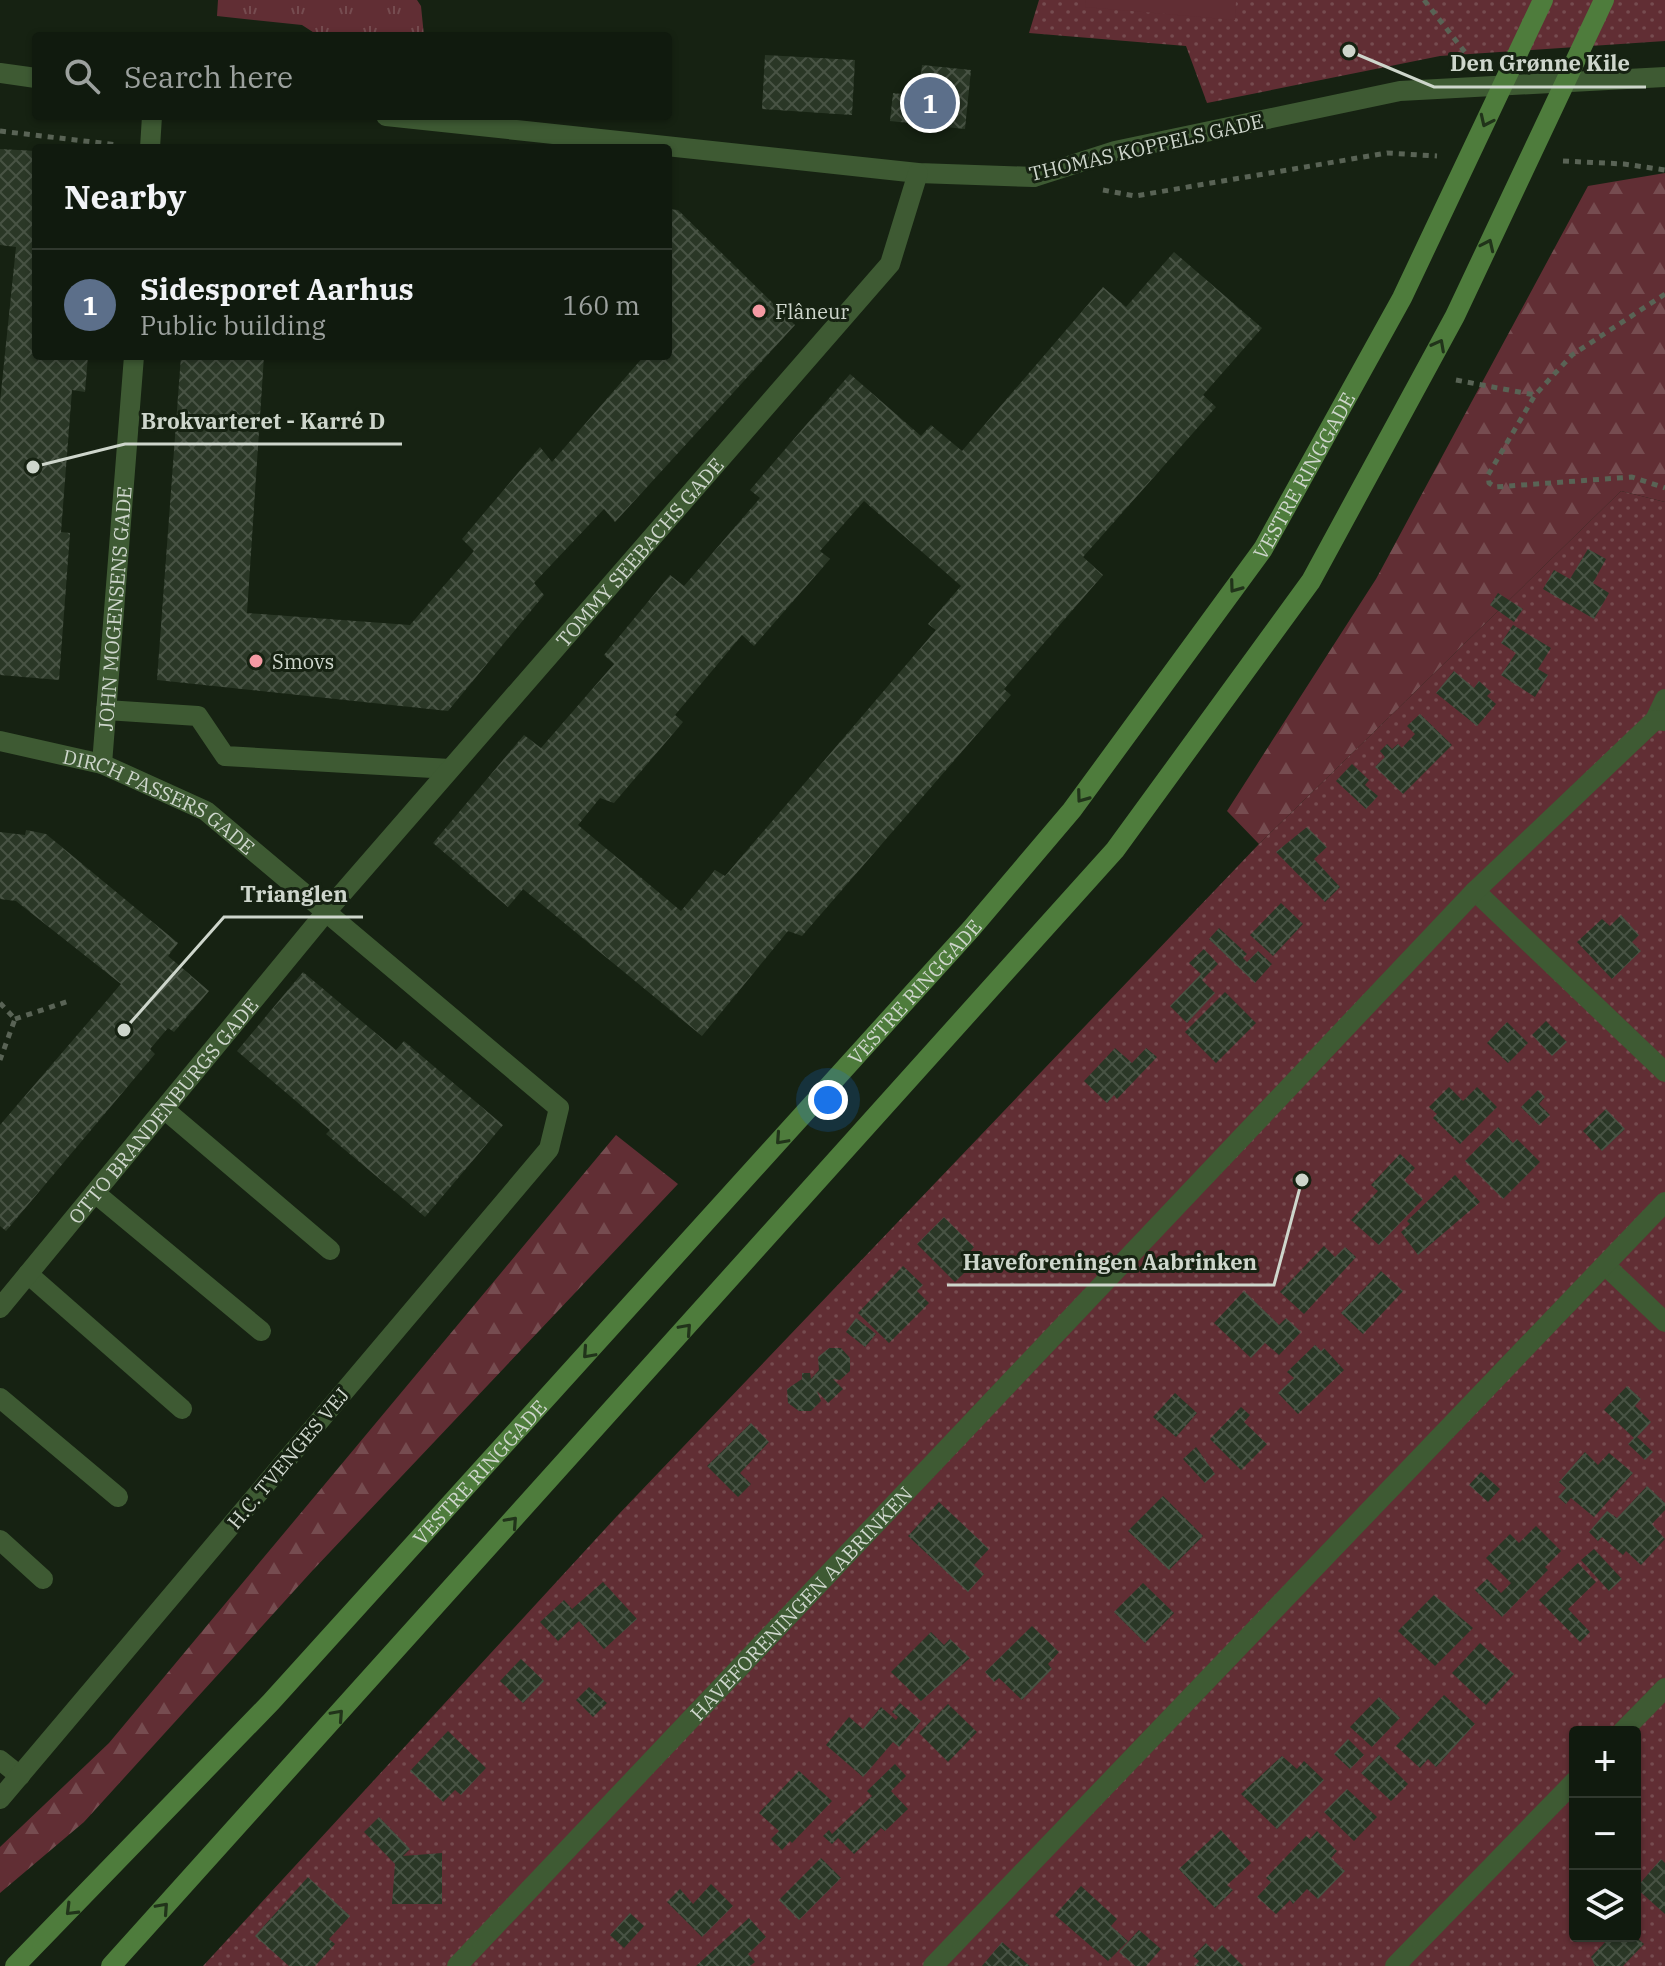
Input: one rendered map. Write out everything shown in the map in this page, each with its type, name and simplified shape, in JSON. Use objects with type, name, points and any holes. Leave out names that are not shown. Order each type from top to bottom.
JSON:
[{"type":"main road","name":"VESTRE RINGGADE","points":[[15,1966],[271,1702],[971,929],[1072,810],[1263,549],[1402,298],[1543,0]]},
{"type":"main road","points":[[111,1966],[1115,850],[1311,581],[1455,316],[1604,0]]},
{"type":"street","points":[[0,73],[32,77]]},
{"type":"street","name":"THOMAS KOPPELS GADE","points":[[672,147],[918,173],[1034,177],[1115,151],[1400,91],[1665,77]]},
{"type":"street","points":[[150,144],[152,120]]},
{"type":"street","name":"THOMAS KOPPELS GADE","points":[[423,120],[647,144]]},
{"type":"street","name":"TOMMY SEEBACHS GADE","points":[[326,912],[890,264],[918,173]]},
{"type":"street","name":"JOHN MOGENSENS GADE","points":[[102,764],[134,360]]},
{"type":"street","points":[[1660,720],[1665,699]]},
{"type":"street","points":[[106,710],[198,716],[225,756],[450,769]]},
{"type":"street","name":"HAVEFORENINGEN AABRINKEN","points":[[457,1966],[1475,891],[1660,720]]},
{"type":"street","name":"DIRCH PASSERS GADE","points":[[0,741],[102,764],[206,811],[559,1108]]},
{"type":"street","points":[[1475,891],[1665,1072]]},
{"type":"street","name":"OTTO BRANDENBURGS GADE","points":[[0,1308],[326,912]]},
{"type":"street","name":"H.C. TVENGES VEJ","points":[[0,1799],[549,1149],[559,1108]]},
{"type":"street","points":[[164,1109],[330,1250]]},
{"type":"street","points":[[95,1193],[261,1331]]},
{"type":"street","points":[[933,1966],[1665,1202]]},
{"type":"street","points":[[1606,1266],[1665,1322]]},
{"type":"street","points":[[28,1274],[182,1409]]},
{"type":"street","points":[[0,1398],[118,1497]]},
{"type":"street","points":[[0,1540],[43,1579]]},
{"type":"street","points":[[1628,1726],[1665,1688]]},
{"type":"street","points":[[0,1760],[20,1776]]},
{"type":"street","points":[[1395,1966],[1569,1787]]},
{"type":"path","points":[[1424,0],[1491,85]]},
{"type":"path","points":[[0,131],[115,144]]},
{"type":"path","points":[[1092,188],[1135,196],[1387,153],[1446,156]]},
{"type":"path","points":[[1547,160],[1624,164],[1665,170]]},
{"type":"path","points":[[1665,294],[1572,355],[1535,395],[1488,475],[1489,483],[1506,486],[1632,477],[1665,488]]},
{"type":"path","points":[[1423,374],[1535,395]]},
{"type":"path","points":[[15,1019],[69,1001]]},
{"type":"path","points":[[0,1003],[15,1019]]},
{"type":"path","points":[[0,1060],[15,1019]]},
{"type":"green space","points":[[218,0],[417,0],[421,6],[424,32],[313,32],[302,25],[217,16]]},
{"type":"green space","points":[[1039,0],[1665,0],[1665,41],[1440,56],[1207,103],[1186,46],[1029,33]]},
{"type":"green space","points":[[1086,0],[1236,0],[1235,20],[1085,7]]},
{"type":"green space","points":[[1665,173],[1665,502],[1621,491],[1259,844],[1227,811],[1376,579],[1588,186]]},
{"type":"green space","points":[[1621,491],[1665,502],[1665,1966],[203,1966],[617,1516],[1259,844]]},
{"type":"green space","points":[[616,1135],[678,1184],[313,1570],[84,1822],[0,1893],[0,1847],[109,1743]]},
{"type":"building","points":[[765,55],[855,60],[852,115],[762,109]]},
{"type":"building","points":[[922,65],[971,70],[965,129],[890,121],[893,93],[919,96]]},
{"type":"building","points":[[0,149],[32,151],[32,360],[88,360],[85,392],[72,390],[61,532],[70,533],[59,680],[0,675],[0,402],[16,247],[0,245]]},
{"type":"building","points":[[672,209],[678,210],[795,325],[615,522],[604,509],[534,583],[544,595],[448,711],[157,680],[181,360],[264,360],[247,613],[410,625],[474,551],[462,539],[540,447],[552,462],[641,360],[672,360]]},
{"type":"building","points":[[1174,252],[1262,328],[1203,395],[1216,407],[1083,557],[1103,575],[1004,689],[1011,695],[802,936],[788,931],[702,1036],[523,889],[508,907],[433,843],[524,735],[541,748],[614,664],[604,655],[670,575],[684,586],[760,498],[750,490],[850,374],[921,436],[931,425],[962,451],[1103,287],[1126,307]],"holes":[[[864,501],[961,586],[928,624],[936,630],[725,876],[715,870],[681,911],[578,825],[600,798],[614,803],[683,722],[675,715],[742,635],[754,646],[830,559],[820,551]]]},
{"type":"building","points":[[1588,549],[1606,559],[1593,583],[1609,593],[1594,619],[1543,589],[1554,570],[1570,579]]},
{"type":"building","points":[[1498,593],[1523,609],[1514,622],[1490,605]]},
{"type":"building","points":[[1513,625],[1551,648],[1538,669],[1548,675],[1535,697],[1501,675],[1516,653],[1501,643]]},
{"type":"building","points":[[1454,671],[1474,688],[1479,681],[1491,692],[1487,696],[1496,704],[1477,726],[1436,693]]},
{"type":"building","points":[[1420,714],[1452,745],[1403,794],[1375,767],[1385,757],[1380,751],[1387,744],[1392,749],[1398,744],[1402,748],[1415,734],[1407,726]]},
{"type":"building","points":[[1352,764],[1369,780],[1365,785],[1378,796],[1366,809],[1336,781]]},
{"type":"building","points":[[1307,827],[1327,847],[1314,859],[1340,887],[1325,902],[1276,852]]},
{"type":"building","points":[[26,830],[46,834],[178,943],[168,956],[209,991],[174,1032],[168,1028],[150,1049],[155,1054],[6,1231],[0,1226],[0,1125],[121,984],[16,901],[0,899],[0,832],[25,835]]},
{"type":"building","points":[[1281,903],[1303,924],[1273,956],[1250,935]]},
{"type":"building","points":[[1621,915],[1639,935],[1632,942],[1641,951],[1612,979],[1577,942],[1602,919],[1610,926]]},
{"type":"building","points":[[1219,928],[1247,954],[1243,958],[1247,962],[1258,951],[1272,964],[1255,983],[1209,939]]},
{"type":"building","points":[[1204,949],[1218,964],[1202,980],[1215,993],[1187,1023],[1170,1006],[1201,974],[1189,963]]},
{"type":"building","points":[[303,972],[396,1050],[404,1041],[503,1125],[425,1217],[326,1134],[330,1130],[237,1051]]},
{"type":"building","points":[[1225,992],[1256,1023],[1216,1063],[1185,1032]]},
{"type":"building","points":[[1546,1021],[1567,1042],[1552,1056],[1532,1035]]},
{"type":"building","points":[[1507,1022],[1528,1043],[1508,1063],[1487,1043]]},
{"type":"building","points":[[1115,1048],[1132,1063],[1146,1048],[1157,1057],[1117,1099],[1114,1095],[1107,1103],[1084,1081]]},
{"type":"building","points":[[1449,1087],[1463,1101],[1477,1087],[1497,1107],[1460,1144],[1433,1118],[1437,1114],[1429,1107]]},
{"type":"building","points":[[1538,1090],[1545,1097],[1539,1104],[1550,1115],[1539,1125],[1521,1107]]},
{"type":"building","points":[[1606,1109],[1625,1129],[1602,1151],[1583,1131]]},
{"type":"building","points":[[1498,1127],[1513,1143],[1517,1139],[1540,1162],[1503,1199],[1465,1161]]},
{"type":"building","points":[[1400,1154],[1415,1168],[1404,1180],[1423,1199],[1379,1245],[1351,1220],[1378,1191],[1371,1185]]},
{"type":"building","points":[[1455,1175],[1480,1202],[1418,1255],[1401,1232],[1410,1224],[1407,1221]]},
{"type":"building","points":[[944,1217],[974,1247],[963,1260],[970,1267],[955,1282],[917,1244]]},
{"type":"building","points":[[1324,1246],[1335,1257],[1345,1247],[1356,1257],[1304,1314],[1280,1292]]},
{"type":"building","points":[[903,1266],[923,1285],[917,1291],[929,1303],[889,1343],[858,1313]]},
{"type":"building","points":[[1381,1271],[1403,1291],[1363,1334],[1341,1313]]},
{"type":"building","points":[[1244,1291],[1279,1325],[1286,1318],[1301,1332],[1279,1355],[1265,1343],[1251,1358],[1214,1323]]},
{"type":"building","points":[[856,1318],[876,1334],[865,1347],[846,1332]]},
{"type":"building","points":[[1315,1345],[1321,1351],[1324,1348],[1344,1370],[1298,1414],[1278,1393],[1294,1378],[1287,1372]]},
{"type":"building","points":[[829,1348],[841,1348],[850,1358],[850,1371],[840,1380],[833,1379],[843,1389],[828,1403],[817,1391],[821,1401],[811,1411],[799,1411],[788,1403],[787,1389],[802,1379],[802,1373],[810,1373],[811,1379],[819,1370],[818,1357]]},
{"type":"building","points":[[1627,1386],[1641,1399],[1635,1406],[1651,1422],[1637,1437],[1653,1452],[1645,1460],[1628,1444],[1634,1438],[1604,1410]]},
{"type":"building","points":[[1175,1393],[1197,1413],[1176,1437],[1153,1417]]},
{"type":"building","points":[[1241,1407],[1250,1415],[1244,1422],[1267,1444],[1241,1470],[1210,1439]]},
{"type":"building","points":[[751,1423],[769,1442],[740,1473],[751,1484],[738,1497],[707,1466]]},
{"type":"building","points":[[1196,1447],[1215,1474],[1205,1483],[1183,1459]]},
{"type":"building","points":[[1585,1452],[1598,1465],[1609,1453],[1633,1473],[1594,1517],[1571,1498],[1566,1504],[1558,1497],[1566,1488],[1559,1482]]},
{"type":"building","points":[[1481,1472],[1500,1489],[1488,1502],[1469,1485]]},
{"type":"building","points":[[1647,1486],[1665,1503],[1665,1510],[1652,1524],[1665,1539],[1641,1565],[1626,1551],[1623,1555],[1602,1537],[1598,1541],[1589,1532],[1607,1511],[1617,1518]]},
{"type":"building","points":[[1163,1496],[1203,1536],[1169,1570],[1128,1531]]},
{"type":"building","points":[[939,1502],[989,1549],[974,1565],[984,1574],[968,1592],[908,1536]]},
{"type":"building","points":[[1536,1526],[1561,1551],[1545,1567],[1548,1570],[1502,1617],[1475,1590],[1487,1579],[1501,1593],[1511,1583],[1486,1558],[1510,1534],[1519,1543]]},
{"type":"building","points":[[1594,1549],[1622,1579],[1609,1591],[1581,1560]]},
{"type":"building","points":[[1578,1563],[1596,1582],[1568,1609],[1590,1632],[1580,1642],[1539,1600]]},
{"type":"building","points":[[603,1582],[637,1619],[604,1649],[579,1621],[558,1641],[540,1622],[564,1600],[572,1609]]},
{"type":"building","points":[[1143,1583],[1174,1613],[1145,1643],[1114,1612]]},
{"type":"building","points":[[1434,1595],[1473,1628],[1435,1666],[1398,1631]]},
{"type":"building","points":[[1032,1626],[1059,1652],[1048,1664],[1052,1669],[1022,1700],[999,1678],[994,1682],[985,1672]]},
{"type":"building","points":[[931,1632],[944,1645],[950,1639],[970,1658],[921,1701],[891,1672]]},
{"type":"building","points":[[1480,1643],[1514,1674],[1486,1705],[1452,1673]]},
{"type":"building","points":[[521,1659],[544,1681],[523,1703],[500,1681]]},
{"type":"building","points":[[589,1687],[607,1703],[593,1717],[576,1700]]},
{"type":"building","points":[[1444,1695],[1475,1724],[1436,1767],[1428,1759],[1420,1768],[1396,1746]]},
{"type":"building","points":[[1379,1697],[1400,1718],[1372,1747],[1350,1727]]},
{"type":"building","points":[[900,1703],[921,1721],[899,1747],[893,1742],[863,1777],[826,1745],[849,1717],[863,1729],[881,1707],[896,1720],[898,1717],[892,1712]]},
{"type":"building","points":[[948,1704],[977,1732],[948,1762],[919,1733]]},
{"type":"building","points":[[448,1731],[486,1768],[461,1795],[455,1790],[443,1802],[410,1771]]},
{"type":"building","points":[[1348,1739],[1364,1755],[1350,1769],[1334,1754]]},
{"type":"building","points":[[1379,1755],[1408,1784],[1391,1801],[1361,1773]]},
{"type":"building","points":[[1282,1756],[1297,1769],[1304,1761],[1324,1780],[1277,1829],[1241,1794]]},
{"type":"building","points":[[895,1764],[906,1776],[891,1791],[908,1809],[885,1831],[881,1828],[854,1854],[838,1838],[832,1844],[823,1836],[829,1830],[832,1834],[872,1796],[867,1791]]},
{"type":"building","points":[[799,1771],[832,1801],[782,1850],[771,1839],[779,1831],[759,1813]]},
{"type":"building","points":[[1347,1789],[1377,1817],[1354,1841],[1324,1812]]},
{"type":"building","points":[[379,1817],[410,1849],[403,1856],[442,1853],[442,1904],[392,1904],[395,1864],[364,1832]]},
{"type":"building","points":[[1221,1830],[1251,1863],[1227,1885],[1233,1890],[1215,1908],[1179,1869]]},
{"type":"building","points":[[1317,1831],[1337,1851],[1331,1858],[1345,1871],[1318,1899],[1307,1889],[1293,1904],[1290,1900],[1276,1914],[1257,1897],[1271,1882],[1266,1878],[1306,1836],[1310,1839]]},
{"type":"building","points":[[821,1858],[841,1878],[799,1920],[779,1900]]},
{"type":"building","points":[[1661,1859],[1665,1863],[1665,1914],[1641,1892],[1641,1882]]},
{"type":"building","points":[[308,1877],[350,1916],[329,1939],[335,1944],[315,1966],[289,1966],[255,1936]]},
{"type":"building","points":[[711,1884],[733,1906],[702,1937],[667,1902],[680,1889],[693,1904]]},
{"type":"building","points":[[1081,1886],[1117,1919],[1111,1926],[1128,1941],[1108,1961],[1055,1915]]},
{"type":"building","points":[[630,1913],[644,1926],[624,1948],[610,1935]]},
{"type":"building","points":[[749,1918],[766,1937],[748,1954],[755,1962],[750,1966],[696,1966]]},
{"type":"building","points":[[1139,1930],[1161,1949],[1146,1966],[1135,1966],[1119,1952]]},
{"type":"building","points":[[1641,1941],[1644,1944],[1623,1966],[1595,1966],[1591,1957],[1605,1942]]},
{"type":"building","points":[[1002,1942],[1030,1966],[982,1966]]},
{"type":"building","points":[[1206,1943],[1215,1952],[1222,1945],[1243,1966],[1195,1966],[1199,1961],[1193,1956]]},
{"type":"place","name":"Den Grønne Kile","points":[[1349,51]]},
{"type":"place","name":"Sidesporet Aarhus","points":[[930,103]]},
{"type":"place","name":"Flâneur","points":[[759,311]]},
{"type":"place","name":"Brokvarteret - Karré D","points":[[33,467]]},
{"type":"place","name":"Smovs","points":[[256,661]]},
{"type":"place","name":"Trianglen","points":[[124,1030]]},
{"type":"place","name":"Haveforeningen Aabrinken","points":[[1302,1180]]}]
